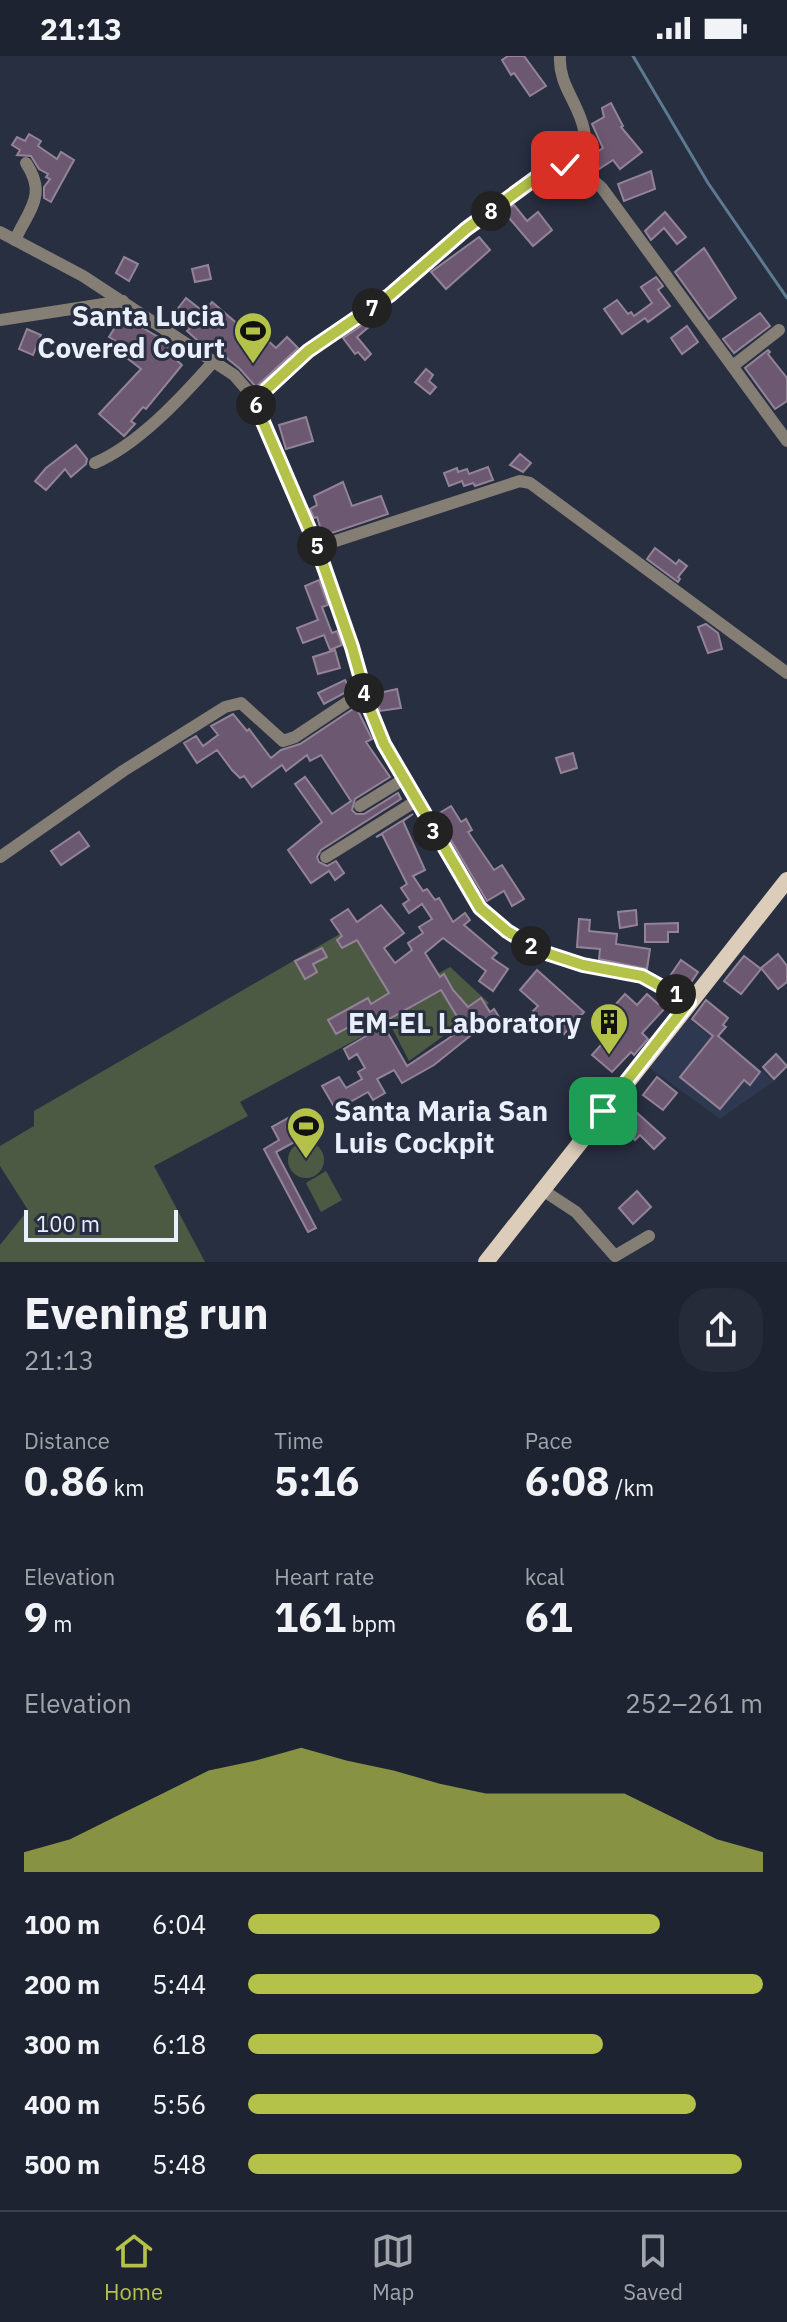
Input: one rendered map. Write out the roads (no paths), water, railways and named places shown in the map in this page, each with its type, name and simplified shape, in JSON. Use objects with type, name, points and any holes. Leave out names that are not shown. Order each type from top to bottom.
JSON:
[{"type":"main road","points":[[486,1262],[787,880]]},
{"type":"street","points":[[560,56],[562,80],[584,127],[584,149],[579,168]]},
{"type":"street","points":[[15,240],[38,191],[36,178],[26,163]]},
{"type":"street","points":[[254,401],[308,351],[390,295],[466,229],[548,169],[565,165],[579,168],[602,188],[787,441]]},
{"type":"street","points":[[0,232],[123,301],[214,361],[234,375],[254,401],[317,547],[384,744],[480,908],[507,931],[540,951],[651,979],[689,1002]]},
{"type":"street","points":[[0,320],[123,301]]},
{"type":"street","points":[[734,365],[779,330]]},
{"type":"street","points":[[95,463],[118,451],[142,431],[191,387],[214,361]]},
{"type":"street","points":[[317,547],[520,481],[530,483],[787,673]]},
{"type":"street","points":[[0,857],[189,727],[225,707],[241,703],[283,741],[295,737],[364,691]]},
{"type":"street","points":[[360,806],[404,779]]},
{"type":"street","points":[[375,798],[386,818]]},
{"type":"street","points":[[326,857],[416,801]]},
{"type":"street","points":[[541,1189],[576,1212],[615,1256],[649,1236]]},
{"type":"waterway","points":[[633,56],[708,183],[787,298]]},
{"type":"place","name":"Santa Lucia Covered Court","points":[[253,365]]},
{"type":"place","name":"EM-EL Laboratory","points":[[609,1056]]},
{"type":"place","name":"Santa Maria San Luis Cockpit","points":[[306,1160]]}]
